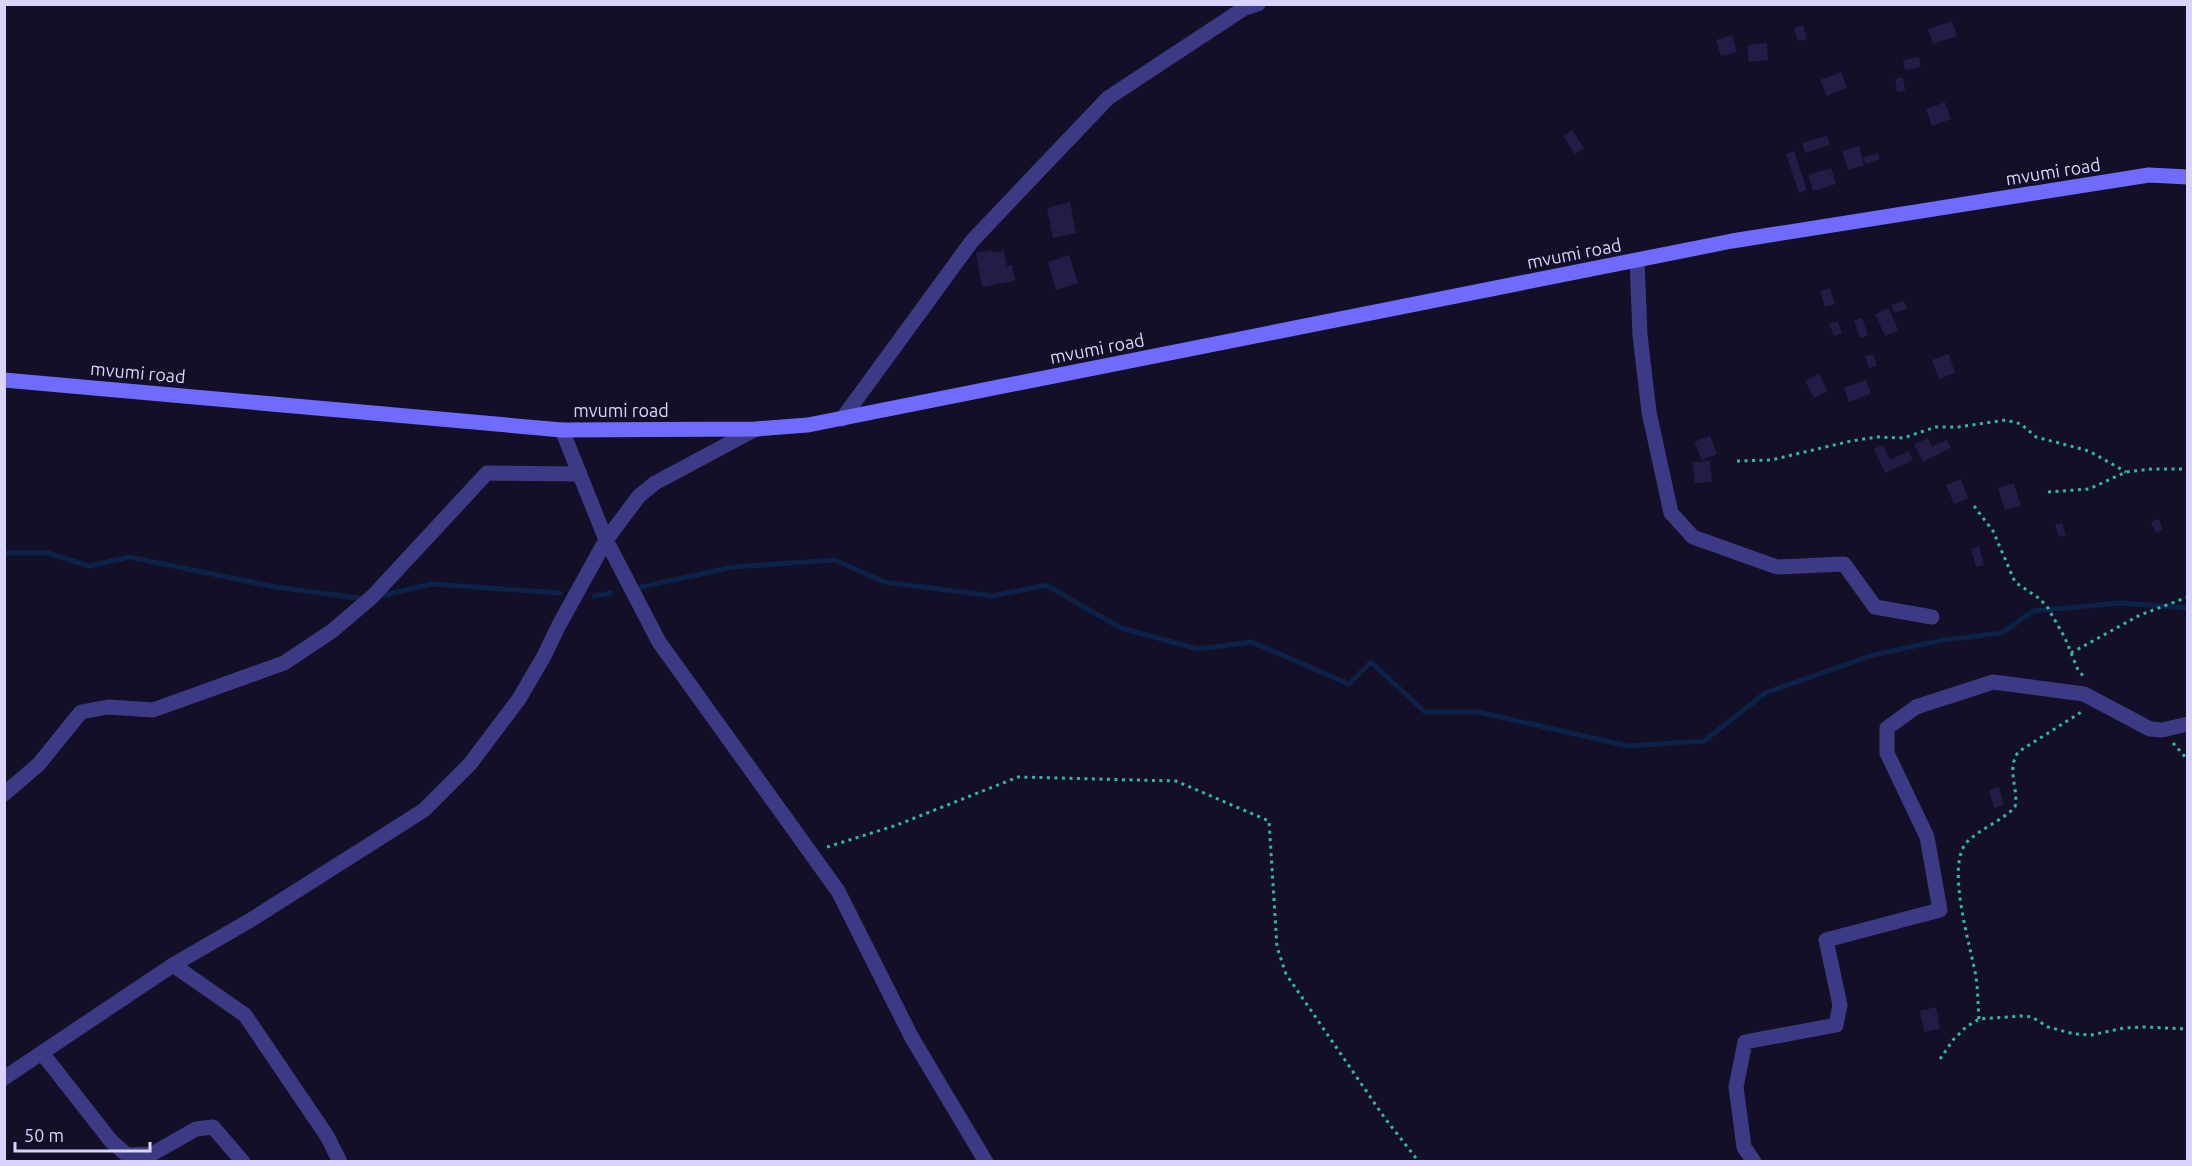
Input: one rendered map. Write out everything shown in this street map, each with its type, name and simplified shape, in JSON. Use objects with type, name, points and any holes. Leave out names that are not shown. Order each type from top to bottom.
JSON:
[{"type":"street","points":[[842,419],[972,241],[1108,98],[1243,9],[1258,4]]},
{"type":"street","name":"mvumi road","points":[[4,380],[562,430],[756,429],[808,425],[1732,241],[2149,175],[2187,177]]},
{"type":"street","points":[[1637,260],[1640,335],[1649,412],[1671,513],[1693,537],[1777,567],[1844,564],[1875,607],[1932,617]]},
{"type":"street","points":[[4,1078],[174,965],[254,918],[424,810],[470,764],[519,699],[606,540],[639,496],[655,483],[756,429]]},
{"type":"street","points":[[562,430],[606,540],[659,642],[838,891],[912,1038],[986,1161]]},
{"type":"street","points":[[4,794],[39,764],[81,712],[108,707],[153,710],[284,663],[332,631],[372,597],[487,473],[580,474]]},
{"type":"street","points":[[1754,1161],[1744,1147],[1736,1087],[1745,1042],[1836,1025],[1840,1005],[1826,940],[1940,910],[1927,837],[1887,753],[1887,728],[1916,707],[1993,682],[2084,694],[2150,729],[2162,730],[2187,724]]},
{"type":"street","points":[[174,965],[245,1015],[327,1136],[340,1161]]},
{"type":"street","points":[[42,1053],[111,1141],[127,1155],[152,1154],[196,1129],[213,1127],[243,1161]]},
{"type":"path","points":[[1737,461],[1771,460],[1851,441],[1877,437],[1903,438],[1936,427],[1958,427],[2006,420],[2021,424],[2036,437],[2089,451],[2126,472]]},
{"type":"path","points":[[2048,492],[2090,489],[2126,472],[2187,469]]},
{"type":"path","points":[[1974,506],[1993,531],[2015,582],[2040,599],[2048,608],[2078,670],[2091,685]]},
{"type":"path","points":[[2071,652],[2140,615],[2187,597]]},
{"type":"path","points":[[1979,1019],[1976,977],[1965,929],[1958,872],[1961,854],[1967,843],[2015,807],[2013,767],[2018,753],[2078,712],[2103,704]]},
{"type":"path","points":[[2162,730],[2187,760]]},
{"type":"path","points":[[810,852],[897,825],[1018,777],[1176,781],[1269,821],[1277,947],[1287,974],[1384,1117],[1419,1161]]},
{"type":"path","points":[[1940,1059],[1953,1040],[1966,1027],[1979,1019],[2032,1017],[2048,1027],[2074,1034],[2091,1035],[2124,1028],[2187,1029]]},
{"type":"building","points":[[1952,21],[1957,36],[1933,44],[1928,29]]},
{"type":"building","points":[[1803,25],[1807,39],[1798,41],[1794,28]]},
{"type":"building","points":[[1732,35],[1737,52],[1721,56],[1716,40]]},
{"type":"building","points":[[1767,43],[1768,60],[1749,62],[1747,45]]},
{"type":"building","points":[[1919,57],[1921,67],[1905,70],[1903,60]]},
{"type":"building","points":[[1841,72],[1847,88],[1827,96],[1820,80]]},
{"type":"building","points":[[1903,77],[1905,91],[1897,92],[1895,79]]},
{"type":"building","points":[[1945,102],[1951,119],[1932,126],[1926,109]]},
{"type":"building","points":[[1572,130],[1584,148],[1575,154],[1563,136]]},
{"type":"building","points":[[1827,136],[1830,145],[1805,153],[1802,143]]},
{"type":"building","points":[[1859,146],[1864,165],[1848,170],[1842,151]]},
{"type":"building","points":[[1794,151],[1807,190],[1799,193],[1786,154]]},
{"type":"building","points":[[1878,153],[1880,159],[1866,164],[1863,158]]},
{"type":"building","points":[[1831,168],[1836,184],[1813,191],[1808,175]]},
{"type":"building","points":[[1070,202],[1076,233],[1053,238],[1047,208]]},
{"type":"building","points":[[992,250],[993,253],[1004,251],[1007,266],[1012,265],[1015,281],[982,287],[976,253]]},
{"type":"building","points":[[1069,255],[1078,283],[1056,290],[1048,262]]},
{"type":"building","points":[[1830,288],[1835,304],[1825,307],[1820,291]]},
{"type":"building","points":[[1904,301],[1907,309],[1894,313],[1891,305]]},
{"type":"building","points":[[1889,308],[1898,330],[1885,336],[1875,314]]},
{"type":"building","points":[[1862,318],[1868,335],[1860,338],[1854,321]]},
{"type":"building","points":[[1838,321],[1842,333],[1834,336],[1829,324]]},
{"type":"building","points":[[1873,354],[1877,366],[1869,368],[1865,356]]},
{"type":"building","points":[[1949,354],[1955,373],[1939,379],[1932,360]]},
{"type":"building","points":[[1819,374],[1828,391],[1814,398],[1805,381]]},
{"type":"building","points":[[1866,380],[1871,394],[1849,402],[1844,388]]},
{"type":"building","points":[[1710,435],[1717,454],[1702,460],[1694,442]]},
{"type":"building","points":[[1928,438],[1932,447],[1947,440],[1951,448],[1923,462],[1914,444]]},
{"type":"building","points":[[1883,445],[1890,460],[1909,451],[1913,460],[1885,473],[1874,449]]},
{"type":"building","points":[[1710,461],[1712,482],[1695,483],[1692,462]]},
{"type":"building","points":[[1961,479],[1968,498],[1954,504],[1946,485]]},
{"type":"building","points":[[2014,483],[2021,506],[2005,510],[1998,488]]},
{"type":"building","points":[[2159,519],[2163,530],[2156,533],[2151,522]]},
{"type":"building","points":[[2062,523],[2066,535],[2059,537],[2055,525]]},
{"type":"building","points":[[1979,546],[1984,565],[1976,567],[1971,549]]},
{"type":"building","points":[[1999,787],[2004,805],[1994,808],[1989,790]]},
{"type":"building","points":[[1936,1007],[1940,1029],[1924,1032],[1920,1011]]},
{"type":"waterway","points":[[4,553],[48,553],[89,566],[129,557],[276,587],[365,599]]},
{"type":"waterway","points":[[641,587],[733,567],[835,560],[884,582],[993,596],[1046,585],[1121,628],[1198,649],[1252,642],[1349,684],[1371,662],[1425,712],[1478,712],[1628,746],[1704,741],[1765,693],[1873,655],[1943,640],[2002,633],[2033,611],[2120,603],[2188,608]]},
{"type":"waterway","points":[[379,596],[432,584],[560,593]]},
{"type":"waterway","points":[[594,596],[611,593]]}]
